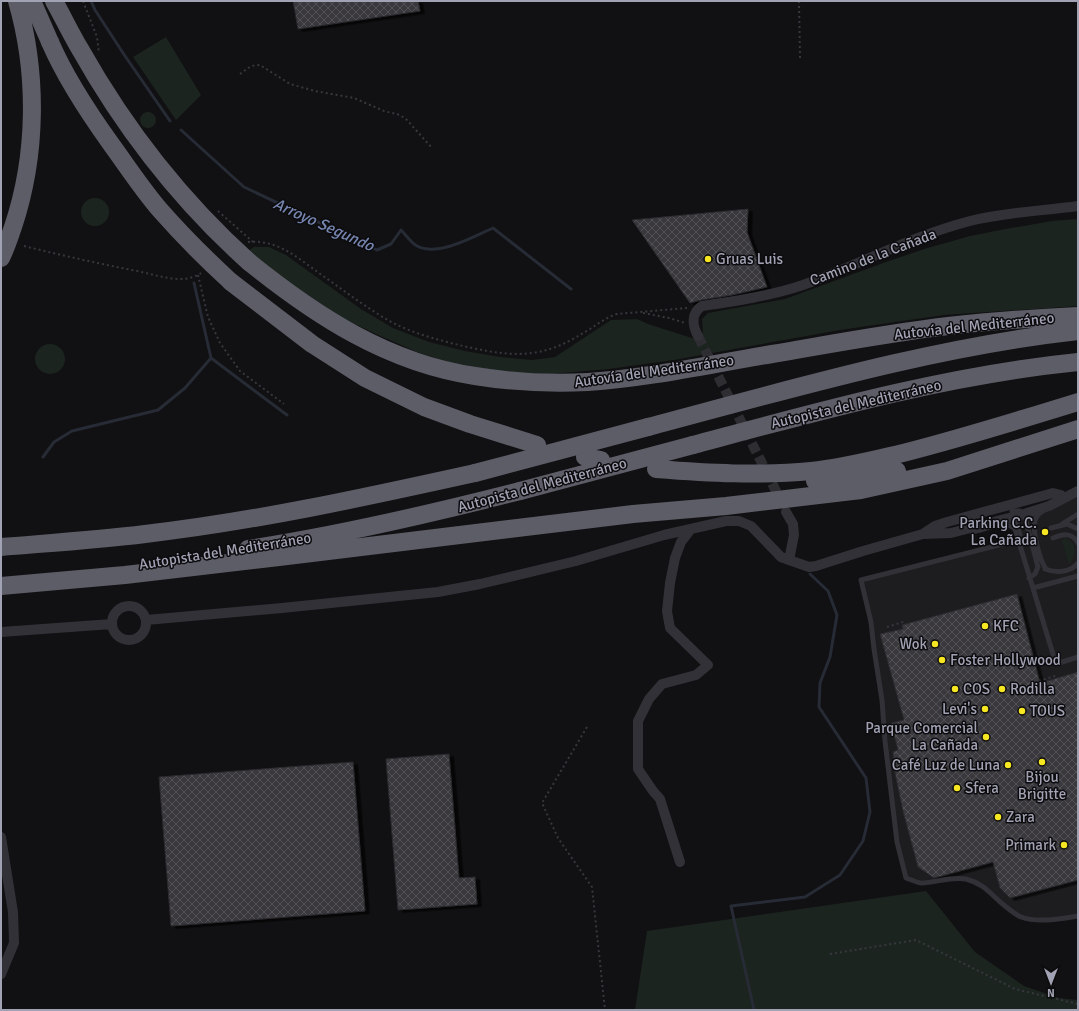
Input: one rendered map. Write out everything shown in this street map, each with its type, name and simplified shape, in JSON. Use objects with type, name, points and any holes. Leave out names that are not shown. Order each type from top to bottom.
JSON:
[{"type":"highway","points":[[1,258],[17,215],[26,177],[30,148],[32,111],[31,74],[27,43],[17,1]]},
{"type":"highway","points":[[32,1],[57,58],[85,108],[136,180],[165,215],[204,257],[231,282],[312,344],[366,378],[424,407],[470,424],[537,445]]},
{"type":"highway","name":"Autovía del Mediterráneo","points":[[54,1],[80,50],[110,98],[159,167],[223,238],[249,262],[294,296],[339,327],[405,358],[441,369],[474,376],[542,383],[587,382],[664,373],[846,341],[946,327],[1011,320],[1078,316]]},
{"type":"highway","name":"Autopista del Mediterráneo","points":[[1,547],[146,534],[333,505],[475,473],[772,394],[896,364],[1001,342],[1078,331]]},
{"type":"highway","name":"Autopista del Mediterráneo","points":[[1,578],[81,571],[210,556],[280,544],[441,511],[799,417],[905,392],[977,376],[1047,365],[1078,362]]},
{"type":"highway","points":[[656,468],[708,473],[754,474],[812,470],[869,461],[928,447],[1078,402]]},
{"type":"highway","points":[[708,473],[738,482],[759,483],[835,479],[892,472],[939,461],[1050,427],[1078,420]]},
{"type":"highway","points":[[1,586],[279,558],[632,514],[726,506],[861,490],[947,471],[1078,429]]},
{"type":"street","name":"Camino de la Cañada","points":[[702,306],[757,297],[802,285],[921,237],[969,222],[1001,216],[1078,206]]},
{"type":"street","points":[[697,333],[693,326],[693,318],[696,311],[702,306]]},
{"type":"street","points":[[146,620],[438,592],[480,584],[576,561],[664,535],[726,521],[739,521],[751,526],[781,557],[809,567],[923,534],[951,533],[1018,512],[1061,495],[1078,491]]},
{"type":"street","points":[[940,533],[961,524],[1049,506],[1078,491]]},
{"type":"street","points":[[923,534],[935,526],[947,522],[1053,493],[1061,495]]},
{"type":"street","points":[[786,512],[793,524],[794,534],[789,560]]},
{"type":"street","points":[[680,862],[660,799],[638,770],[638,721],[649,699],[662,684],[696,675],[708,665],[670,628],[667,610],[670,583],[676,558],[681,542],[691,529]]},
{"type":"street","points":[[126,606],[134,606],[141,610],[146,620],[146,628],[144,633],[138,638],[128,640],[121,639],[115,633],[112,624],[114,614],[119,609],[126,606]]},
{"type":"street","points":[[1,632],[112,624]]},
{"type":"street","points":[[1,836],[13,912],[14,943],[1,974]]},
{"type":"lane","points":[[1046,569],[1043,564],[1034,528],[1035,521],[1040,512],[1049,506]]},
{"type":"lane","points":[[1018,512],[1020,534],[1019,540]]},
{"type":"lane","points":[[1018,512],[1038,567],[1035,574],[1029,578]]},
{"type":"lane","points":[[1058,526],[1078,514]]},
{"type":"lane","points":[[1051,528],[1067,524],[1078,529]]},
{"type":"lane","points":[[951,533],[975,532],[1007,525],[1015,530],[1056,664],[1078,657]]},
{"type":"lane","points":[[1053,538],[1067,534],[1074,537],[1078,542]]},
{"type":"lane","points":[[1019,540],[861,580],[871,622],[882,700],[885,741],[897,842],[906,878],[919,882],[931,882],[951,878],[977,882],[991,892],[1005,906],[1020,916],[1035,920],[1078,916]]},
{"type":"lane","points":[[1034,553],[1038,544]]},
{"type":"lane","points":[[1038,567],[1053,572],[1072,568],[1078,563]]},
{"type":"lane","points":[[1032,588],[1078,575]]},
{"type":"path","points":[[84,1],[97,37],[100,60]]},
{"type":"path","points":[[798,1],[800,58]]},
{"type":"path","points":[[240,74],[251,66],[260,65],[290,84],[315,91],[351,98],[400,116],[408,120],[432,148]]},
{"type":"path","points":[[215,208],[253,242]]},
{"type":"path","points":[[243,243],[270,243],[289,251],[360,303],[394,324],[438,340],[506,354],[523,354],[562,346],[612,315],[702,306]]},
{"type":"path","points":[[24,246],[82,261],[134,270],[164,278],[185,279],[198,275],[202,272]]},
{"type":"path","points":[[198,275],[208,317],[220,343],[240,371],[284,404]]},
{"type":"path","points":[[637,313],[681,321],[697,333]]},
{"type":"path","points":[[887,627],[906,621]]},
{"type":"path","points":[[1039,680],[1058,675]]},
{"type":"path","points":[[587,727],[542,803],[558,838],[592,887],[605,1010]]},
{"type":"path","points":[[830,954],[916,940],[1015,989],[1078,1004]]},
{"type":"shaded area","points":[[166,37],[201,95],[176,120],[133,57]]},
{"type":"shaded area","points":[[148,112],[154,114],[156,120],[154,126],[148,128],[142,126],[140,120],[142,114]]},
{"type":"shaded area","points":[[95,198],[105,202],[109,212],[105,222],[95,226],[85,222],[81,212],[85,202]]},
{"type":"shaded area","points":[[1078,219],[1078,306],[944,315],[840,330],[674,360],[609,369],[550,374],[507,372],[458,365],[417,352],[342,318],[307,296],[248,251],[254,247],[269,247],[286,255],[361,309],[393,328],[429,342],[465,351],[500,357],[532,360],[555,357],[611,320],[637,319],[695,339],[703,333],[702,319],[708,313],[785,299],[924,249],[970,236],[1052,221]]},
{"type":"shaded area","points":[[50,344],[56,345],[64,353],[64,365],[56,373],[50,374],[44,373],[36,365],[35,359],[36,353],[44,345]]},
{"type":"shaded area","name":"Parque Comercial La Cañada","points":[[1078,491],[1078,916],[1058,919],[1020,917],[991,891],[964,879],[931,882],[906,878],[897,842],[882,700],[861,580],[1019,540],[1015,516]]},
{"type":"shaded area","points":[[1065,538],[1072,542],[1074,548],[1074,555],[1071,563],[1068,563],[1062,540]]},
{"type":"shaded area","points":[[926,891],[975,952],[1024,986],[1059,998],[1078,1000],[1078,1010],[635,1010],[647,931]]},
{"type":"building","points":[[293,1],[418,1],[420,11],[298,29]]},
{"type":"building","name":"Gruas Luis","points":[[748,209],[747,232],[767,287],[690,303],[632,220]]},
{"type":"building","name":"Parque Comercial La Cañada","points":[[1017,594],[1040,683],[1078,672],[1078,880],[1010,898],[1000,888],[993,862],[934,878],[918,867],[903,811],[894,768],[893,752],[898,750],[891,723],[904,720],[880,634],[903,629],[902,625]]},
{"type":"building","points":[[449,754],[459,878],[475,877],[477,904],[398,910],[386,759]]},
{"type":"building","points":[[353,762],[365,911],[171,926],[159,777]]},
{"type":"waterway","name":"Arroyo Segundo","points":[[91,1],[95,10],[125,56],[170,121]]},
{"type":"waterway","name":"Arroyo Segundo","points":[[181,130],[244,187],[377,250],[391,244],[401,230],[415,245],[425,249],[435,249],[445,248],[466,241],[493,228],[571,289]]},
{"type":"waterway","points":[[43,457],[54,442],[72,431],[158,410],[185,388],[211,358],[194,283]]},
{"type":"waterway","points":[[211,358],[287,415]]},
{"type":"waterway","name":"Arroyo Segundo","points":[[754,1010],[731,906],[805,897],[840,875],[863,841],[870,812],[866,778],[819,707],[820,683],[830,657],[837,615],[828,591],[810,574]]},
{"type":"tunnel","points":[[698,336],[782,503]]},
{"type":"place","name":"Gruas Luis","points":[[708,259]]},
{"type":"place","name":"Parking C.C. La Cañada","points":[[1045,532]]},
{"type":"place","name":"KFC","points":[[985,626]]},
{"type":"place","name":"Wok","points":[[935,644]]},
{"type":"place","name":"Foster Hollywood","points":[[942,660]]},
{"type":"place","name":"COS","points":[[955,689]]},
{"type":"place","name":"Rodilla","points":[[1002,689]]},
{"type":"place","name":"Levi's","points":[[985,709]]},
{"type":"place","name":"TOUS","points":[[1022,711]]},
{"type":"place","name":"Parque Comercial La Cañada","points":[[986,737]]},
{"type":"place","name":"Bijou Brigitte","points":[[1042,762]]},
{"type":"place","name":"Café Luz de Luna","points":[[1008,765]]},
{"type":"place","name":"Sfera","points":[[957,788]]},
{"type":"place","name":"Zara","points":[[998,817]]},
{"type":"place","name":"Primark","points":[[1064,845]]}]
